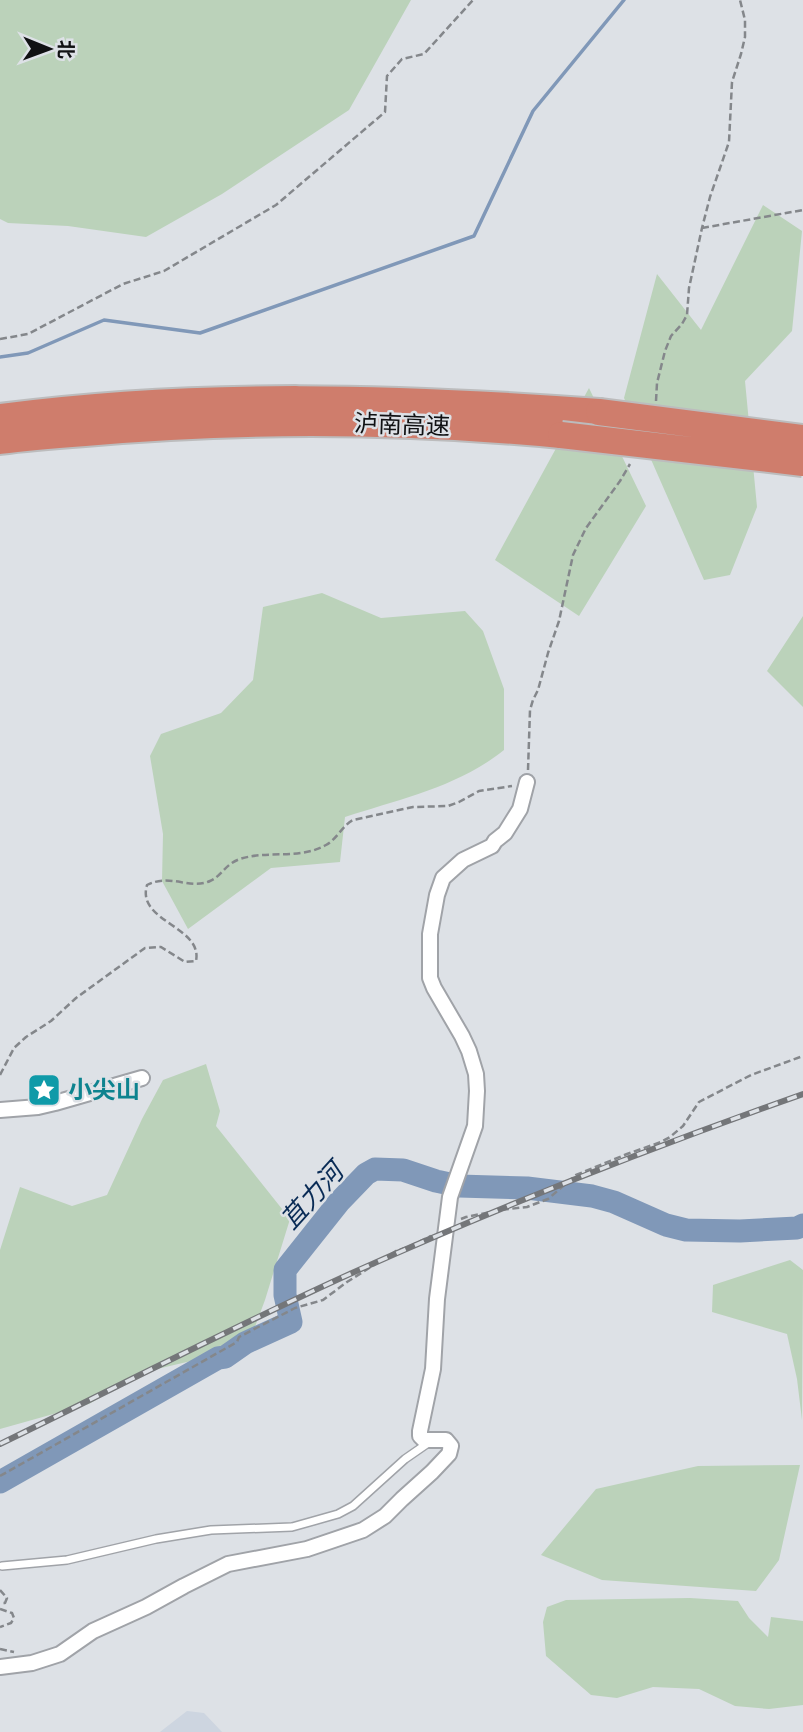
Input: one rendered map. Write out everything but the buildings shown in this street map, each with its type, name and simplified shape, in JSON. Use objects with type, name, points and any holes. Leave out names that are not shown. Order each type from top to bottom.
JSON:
[{"type":"highway","name":"泸南高速","points":[[0,416],[152,402],[291,398],[416,400],[599,412],[803,438]]},
{"type":"highway","name":"泸南高速","points":[[0,441],[154,427],[292,422],[469,427],[803,463]]},
{"type":"street","points":[[0,1667],[32,1663],[60,1654],[93,1631],[228,1564],[307,1549],[363,1530],[385,1516],[449,1454],[451,1446],[448,1441],[421,1438],[420,1431],[433,1369],[437,1299],[450,1197],[475,1126],[477,1079],[469,1051],[430,978],[430,934],[443,878],[463,860],[492,846],[505,832],[520,808],[527,782]]},
{"type":"street","points":[[0,1110],[47,1105],[142,1078]]},
{"type":"lane","points":[[2,1566],[67,1560],[156,1539],[211,1530],[292,1527],[338,1514],[353,1506],[405,1459],[434,1439]]},
{"type":"path","points":[[0,339],[28,334],[123,284],[164,271],[276,205],[384,111],[387,76],[402,59],[424,54],[473,0]]},
{"type":"path","points":[[656,404],[657,383],[665,351],[671,336],[687,315],[702,228],[729,142],[732,82],[745,37],[745,20],[740,0]]},
{"type":"path","points":[[702,228],[803,209]]},
{"type":"path","points":[[0,1075],[14,1048],[26,1037],[51,1021],[76,998],[145,948],[161,947],[185,962],[196,961],[197,951],[192,942],[156,914],[150,905],[145,895],[147,885],[162,880],[189,883],[211,881],[230,863],[245,857],[297,853],[324,846],[353,820],[413,807],[448,806],[479,791],[527,782],[530,710],[559,621],[573,555],[586,528],[633,459]]},
{"type":"path","points":[[0,1476],[281,1315],[323,1300],[396,1251],[466,1217],[527,1207],[548,1199],[576,1175],[661,1142],[679,1131],[699,1102],[751,1075],[803,1056]]},
{"type":"path","points":[[0,1590],[7,1598],[5,1603],[0,1603]]},
{"type":"path","points":[[0,1609],[12,1613],[14,1618],[11,1623],[0,1627]]},
{"type":"shaded area","points":[[187,1711],[204,1713],[222,1732],[160,1732]]},
{"type":"green space","points":[[0,0],[411,0],[349,110],[222,194],[146,237],[68,226],[8,223],[0,219]]},
{"type":"green space","points":[[763,205],[802,231],[792,331],[745,381],[757,507],[730,575],[704,580],[624,398],[657,274],[701,330]]},
{"type":"green space","points":[[589,388],[646,506],[579,616],[495,560]]},
{"type":"green space","points":[[322,593],[381,618],[465,611],[483,631],[504,689],[504,750],[448,783],[345,817],[340,862],[271,868],[188,929],[162,881],[163,834],[150,756],[161,734],[221,713],[253,680],[263,607]]},
{"type":"green space","points":[[803,616],[803,707],[767,671]]},
{"type":"green space","points":[[206,1064],[220,1111],[216,1126],[290,1219],[247,1348],[144,1372],[89,1404],[0,1429],[0,1250],[20,1187],[72,1206],[107,1195],[163,1080]]},
{"type":"green space","points":[[790,1260],[803,1270],[802,1420],[797,1379],[787,1334],[712,1312],[713,1285]]},
{"type":"green space","points":[[800,1465],[779,1560],[756,1591],[602,1580],[541,1555],[596,1489],[698,1466]]},
{"type":"green space","points":[[690,1598],[738,1601],[749,1618],[768,1637],[771,1617],[803,1621],[803,1705],[769,1709],[735,1706],[699,1689],[653,1687],[617,1698],[591,1695],[546,1656],[543,1622],[547,1607],[566,1600]]},
{"type":"waterway","points":[[0,357],[28,353],[104,320],[200,333],[474,236],[533,111],[624,0]]},
{"type":"waterway","name":"苴力河","points":[[0,1482],[218,1358],[225,1357],[245,1343],[291,1322],[285,1295],[285,1270],[339,1202],[366,1174],[375,1169],[403,1170],[459,1186],[527,1188],[592,1196],[614,1202],[666,1225],[686,1230],[740,1231],[797,1228],[803,1225]]},
{"type":"railway","points":[[0,1444],[263,1314],[407,1249],[575,1179],[803,1094]]},
{"type":"place","name":"小尖山","points":[[44,1090]]}]
